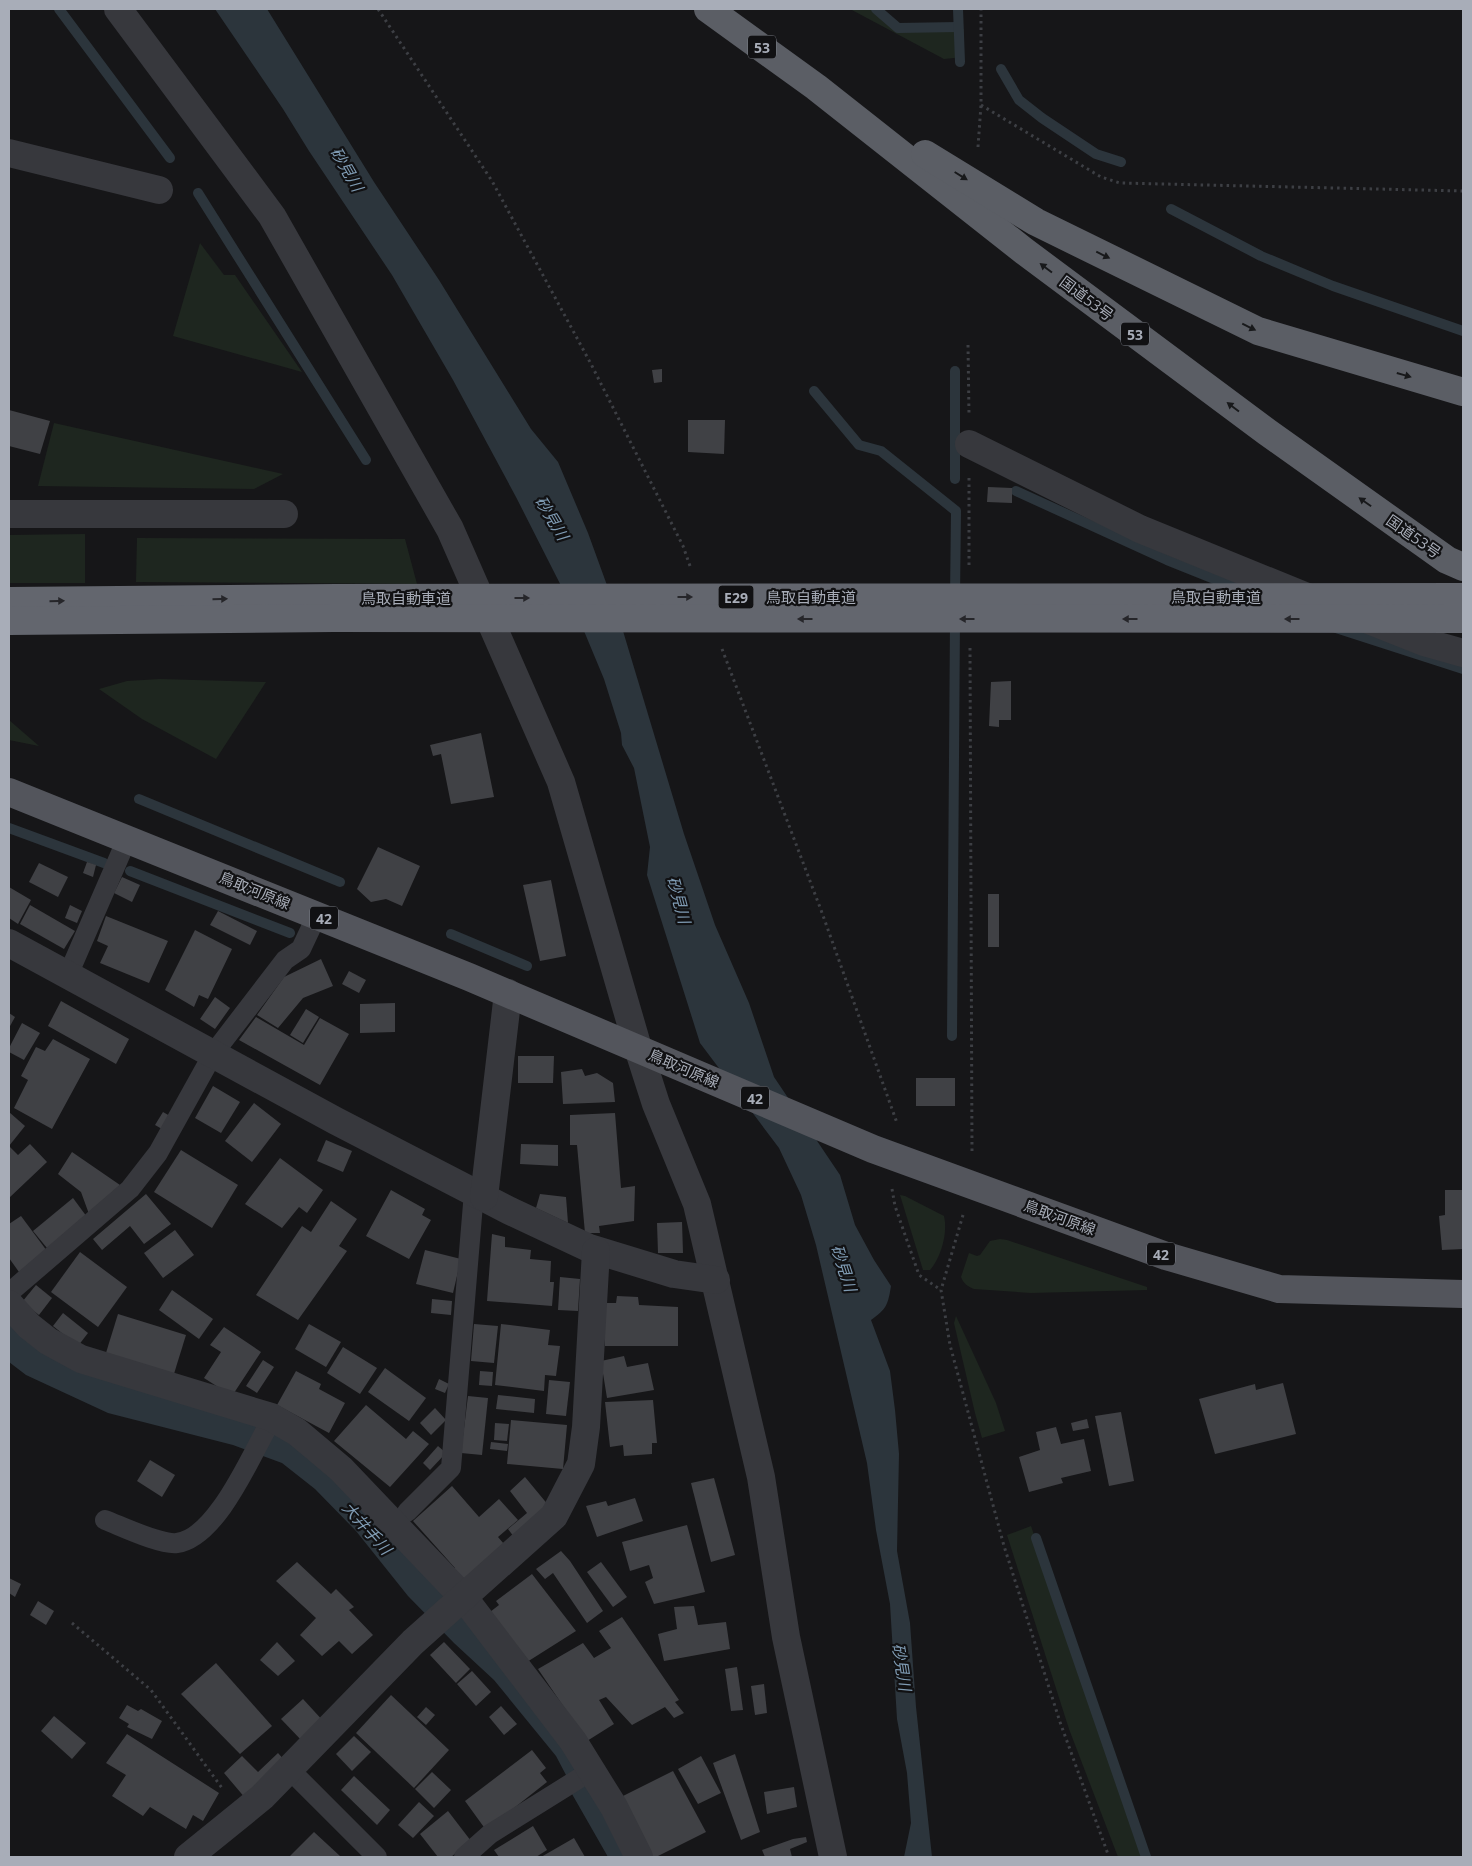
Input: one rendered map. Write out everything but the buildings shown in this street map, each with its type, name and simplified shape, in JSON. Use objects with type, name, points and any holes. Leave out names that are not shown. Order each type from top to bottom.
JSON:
[{"type":"highway","name":"国道53号","points":[[708,9],[816,87],[1024,251],[1267,432],[1447,560],[1463,567]]},
{"type":"highway","name":"国道53号","points":[[816,87],[1036,222],[1258,332],[1463,392]]},
{"type":"highway","name":"鳥取自動車道","points":[[9,601],[336,598],[1463,596]]},
{"type":"highway","name":"鳥取自動車道","points":[[9,622],[334,618],[1463,619]]},
{"type":"main road","name":"鳥取河原線","points":[[9,792],[508,993],[879,1152],[1166,1256],[1279,1289],[1463,1294]]},
{"type":"street","points":[[118,9],[272,216],[450,529],[561,782],[656,1104],[697,1204],[761,1477],[786,1637],[833,1857]]},
{"type":"street","points":[[9,153],[159,190]]},
{"type":"street","points":[[969,444],[1140,529],[1424,642],[1463,653]]},
{"type":"street","points":[[9,514],[284,514]]},
{"type":"street","points":[[9,943],[336,1121],[510,1211],[596,1251],[674,1274],[716,1280]]},
{"type":"street","points":[[479,1194],[508,993]]},
{"type":"street","points":[[188,1857],[212,1849],[241,1814],[262,1797],[430,1625],[460,1601],[554,1516],[581,1464],[586,1427],[596,1251]]},
{"type":"street","points":[[9,1304],[48,1342],[81,1360],[297,1432],[341,1469],[460,1601],[573,1741],[614,1807],[639,1857]]},
{"type":"lane","points":[[68,975],[127,839]]},
{"type":"lane","points":[[9,1293],[130,1189],[158,1153],[213,1054],[285,960],[301,950],[317,915]]},
{"type":"lane","points":[[407,1512],[451,1468],[479,1194]]},
{"type":"lane","points":[[105,1520],[158,1540],[176,1544],[194,1537],[207,1527],[217,1514],[270,1422]]},
{"type":"lane","points":[[289,1769],[378,1857]]},
{"type":"lane","points":[[464,1857],[490,1834],[591,1771]]},
{"type":"path","points":[[978,146],[981,105],[981,9]]},
{"type":"path","points":[[981,105],[1101,177],[1120,183],[1463,191]]},
{"type":"path","points":[[968,345],[969,571]]},
{"type":"path","points":[[970,639],[972,1185],[941,1290],[950,1345],[1004,1546],[1060,1722],[1109,1857]]},
{"type":"path","points":[[879,1152],[919,1275],[941,1290]]},
{"type":"path","points":[[72,1623],[151,1690],[241,1814]]},
{"type":"shaded area","points":[[850,9],[872,9],[899,31],[964,29],[964,57],[944,59]]},
{"type":"shaded area","points":[[200,243],[224,275],[235,275],[302,372],[173,336]]},
{"type":"shaded area","points":[[54,423],[283,474],[254,489],[38,486]]},
{"type":"shaded area","points":[[85,534],[85,583],[9,583],[9,535]]},
{"type":"shaded area","points":[[137,538],[405,539],[417,584],[136,582]]},
{"type":"shaded area","points":[[160,679],[266,682],[216,759],[142,719],[99,689],[127,681]]},
{"type":"shaded area","points":[[9,720],[39,746],[9,740]]},
{"type":"shaded area","points":[[900,1195],[944,1216],[943,1244],[930,1270],[923,1270]]},
{"type":"shaded area","points":[[1000,1239],[1147,1287],[1147,1290],[1031,1293],[974,1289],[968,1286],[961,1277],[969,1253],[977,1256],[980,1255],[990,1241]]},
{"type":"shaded area","points":[[956,1316],[996,1403],[1005,1431],[982,1438],[954,1323]]},
{"type":"shaded area","points":[[1031,1526],[1143,1857],[1118,1857],[1069,1729],[1007,1535]]},
{"type":"water","name":"砂見川","points":[[215,9],[267,9],[531,429],[558,462],[588,533],[620,621],[684,834],[715,925],[749,1003],[774,1077],[840,1175],[855,1225],[891,1286],[886,1306],[871,1320],[890,1371],[895,1410],[899,1454],[897,1551],[910,1623],[916,1707],[932,1857],[904,1857],[911,1823],[907,1773],[897,1719],[890,1604],[876,1530],[867,1463],[816,1245],[801,1195],[779,1148],[700,1043],[647,875],[650,847],[634,768],[622,745],[621,733],[604,679],[584,631],[516,497],[453,380],[392,275]]},
{"type":"water","name":"大井手川","points":[[9,1319],[283,1436],[366,1507],[502,1663],[596,1789],[629,1857],[608,1857],[572,1794],[566,1775],[556,1756],[494,1680],[408,1596],[356,1531],[315,1489],[282,1463],[233,1445],[108,1413],[26,1375],[9,1362]]},
{"type":"waterway","points":[[59,9],[170,158]]},
{"type":"waterway","points":[[876,9],[898,28],[958,27]]},
{"type":"waterway","points":[[958,9],[960,62]]},
{"type":"waterway","points":[[1001,69],[1019,100],[1042,118],[1096,154],[1121,162]]},
{"type":"waterway","points":[[198,193],[366,460]]},
{"type":"waterway","points":[[1171,209],[1261,256],[1333,286],[1463,331]]},
{"type":"waterway","points":[[955,371],[955,479]]},
{"type":"waterway","points":[[814,391],[859,445],[881,451],[956,511],[955,597]]},
{"type":"waterway","points":[[1016,491],[1167,560],[1237,588]]},
{"type":"waterway","points":[[952,1036],[955,619]]},
{"type":"waterway","points":[[1336,628],[1463,669]]},
{"type":"waterway","points":[[139,799],[340,882]]},
{"type":"waterway","points":[[9,828],[104,863]]},
{"type":"waterway","points":[[130,871],[290,933]]},
{"type":"waterway","points":[[451,934],[527,966]]},
{"type":"waterway","points":[[1036,1538],[1146,1857]]}]
